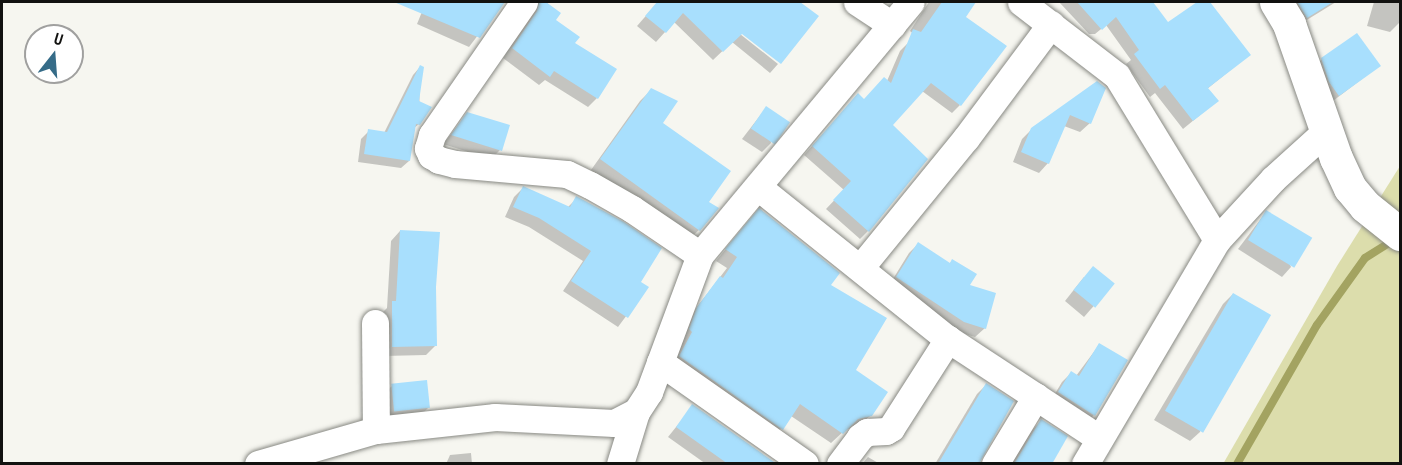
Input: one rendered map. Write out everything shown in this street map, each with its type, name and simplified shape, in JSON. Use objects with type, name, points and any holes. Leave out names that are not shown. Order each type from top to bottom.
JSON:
[{"type":"street","points":[[524,2],[432,135],[428,148],[431,154],[439,160],[455,164],[567,174],[590,184],[632,209],[700,255]]},
{"type":"street","points":[[857,2],[892,25]]},
{"type":"street","points":[[620,464],[636,412],[648,392],[700,255],[911,2]]},
{"type":"street","points":[[1021,2],[1117,76],[1217,240]]},
{"type":"street","points":[[1276,2],[1289,24],[1326,131],[1350,188],[1365,206],[1395,231]]},
{"type":"street","points":[[860,268],[966,138],[1051,24]]},
{"type":"street","points":[[1085,464],[1217,240],[1273,179],[1326,131]]},
{"type":"street","points":[[758,188],[948,339],[1099,438]]},
{"type":"street","points":[[375,323],[376,430]]},
{"type":"street","points":[[840,464],[860,436],[867,432],[886,431],[891,428],[948,339]]},
{"type":"street","points":[[660,362],[805,464]]},
{"type":"street","points":[[995,464],[1036,396]]},
{"type":"street","points":[[258,464],[376,430],[495,417],[614,423],[636,412]]},
{"type":"green space","points":[[1400,166],[1400,463],[1223,464],[1337,266]]},
{"type":"building","points":[[394,2],[505,2],[480,38]]},
{"type":"building","points":[[539,2],[546,2],[561,13],[556,20],[580,37],[575,43],[617,69],[598,99],[554,71],[550,77],[512,48],[537,11]]},
{"type":"building","points":[[657,2],[800,2],[819,16],[781,64],[742,34],[723,52],[683,13],[666,33],[645,16]]},
{"type":"building","points":[[942,2],[976,2],[966,17],[1007,46],[961,106],[931,83],[893,125],[928,159],[869,232],[833,200],[851,181],[812,146],[858,93],[864,99],[884,77],[891,83],[913,29],[921,32]]},
{"type":"building","points":[[1077,2],[1153,2],[1168,22],[1197,2],[1210,2],[1251,55],[1208,88],[1219,101],[1193,121],[1165,85],[1160,89],[1134,54],[1139,50],[1116,17],[1102,30]]},
{"type":"building","points":[[1297,2],[1333,2],[1307,18]]},
{"type":"building","points":[[1357,33],[1381,66],[1339,96],[1329,82],[1321,58]]},
{"type":"building","points":[[420,65],[424,67],[419,101],[432,107],[420,125],[416,124],[410,161],[364,154],[368,129],[387,132]]},
{"type":"building","points":[[1097,81],[1106,88],[1091,124],[1070,115],[1049,164],[1021,152],[1031,128]]},
{"type":"building","points":[[651,88],[678,101],[663,123],[731,171],[709,202],[719,208],[700,231],[600,159]]},
{"type":"building","points":[[766,106],[790,122],[775,145],[751,128]]},
{"type":"building","points":[[467,112],[510,125],[502,151],[451,135]]},
{"type":"building","points":[[523,186],[570,207],[576,196],[624,222],[662,248],[641,282],[649,287],[628,318],[571,281],[591,251],[539,218],[513,207]]},
{"type":"building","points":[[759,208],[840,273],[831,285],[887,318],[856,370],[888,392],[872,416],[858,419],[843,434],[800,404],[783,430],[679,356],[692,332],[689,329],[697,307],[720,276],[723,278],[737,257],[725,249]]},
{"type":"building","points":[[1266,210],[1312,238],[1294,268],[1248,240]]},
{"type":"building","points":[[400,230],[440,232],[436,287],[437,346],[392,347],[392,301],[396,301]]},
{"type":"building","points":[[918,242],[950,263],[952,259],[977,274],[970,285],[996,293],[986,329],[964,322],[896,277]]},
{"type":"building","points":[[1093,266],[1115,284],[1095,308],[1073,290]]},
{"type":"building","points":[[1233,293],[1271,315],[1203,433],[1165,411]]},
{"type":"building","points":[[1099,343],[1128,360],[1095,416],[1058,392],[1071,371],[1079,376]]},
{"type":"building","points":[[427,380],[430,408],[394,412],[391,384]]},
{"type":"building","points":[[986,383],[1014,401],[979,464],[938,464]]},
{"type":"building","points":[[692,404],[777,464],[728,464],[676,427]]},
{"type":"building","points":[[1041,419],[1068,436],[1052,464],[1014,464]]},
{"type":"waterway","points":[[1237,464],[1317,325],[1365,258],[1395,239]]}]
